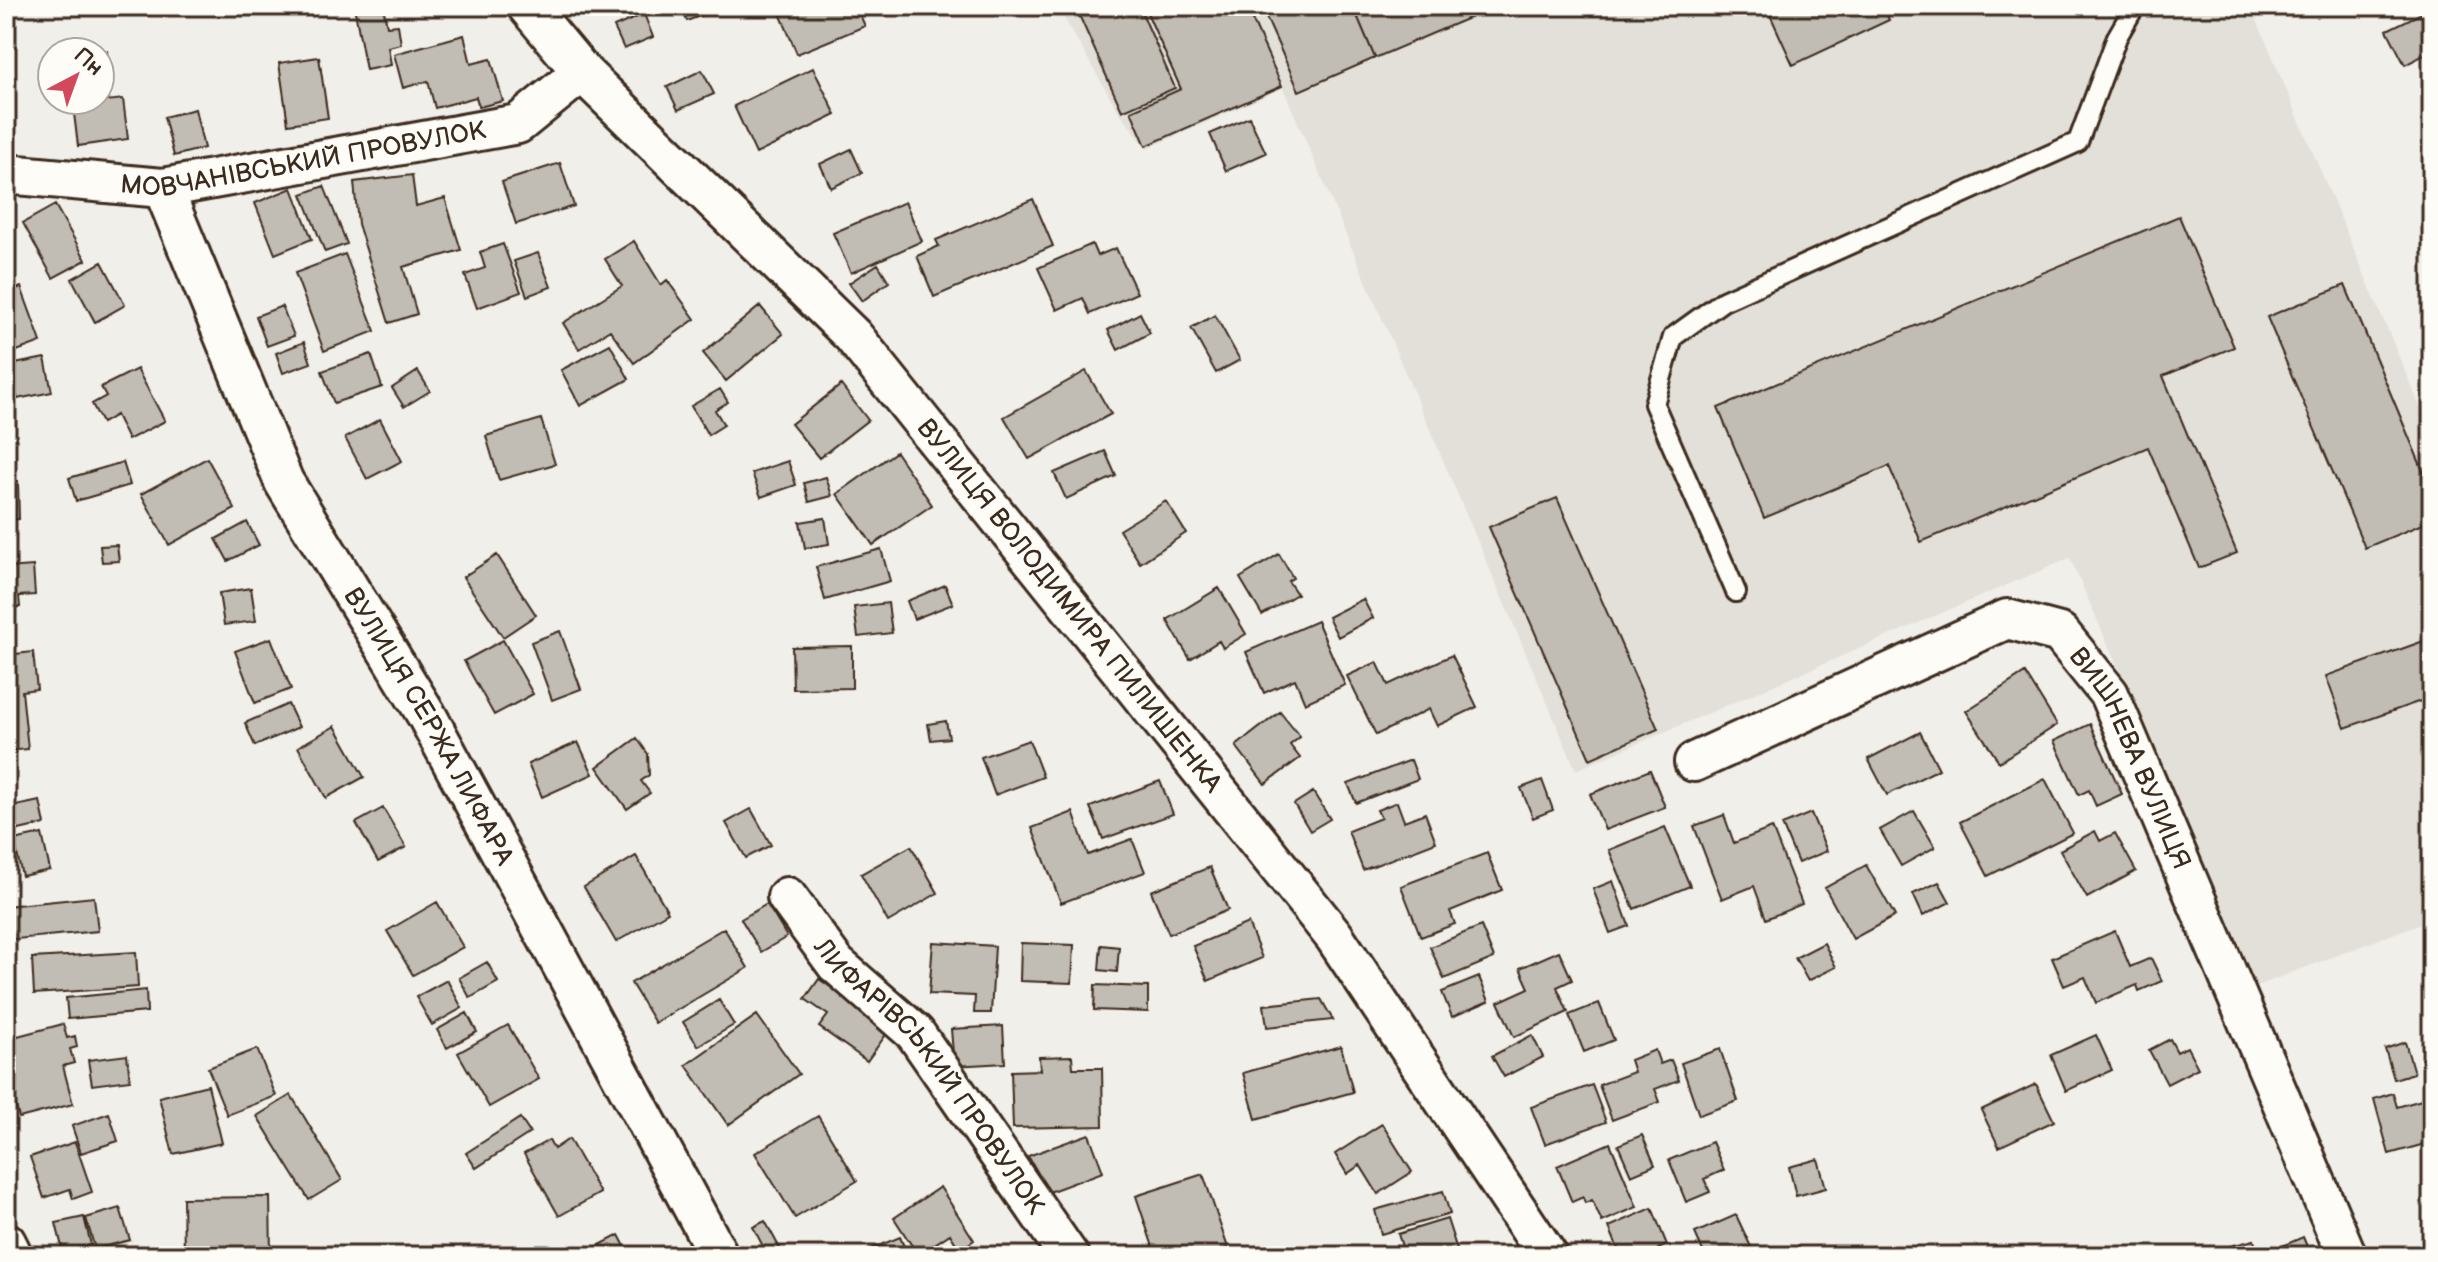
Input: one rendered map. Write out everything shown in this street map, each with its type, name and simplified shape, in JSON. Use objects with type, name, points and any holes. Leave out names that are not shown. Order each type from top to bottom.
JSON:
[{"type":"street","name":"ВУЛИЦЯ ВОЛОДИМИРА ПИЛИШЕНКА","points":[[527,6],[582,72],[853,336],[1334,936],[1548,1256]]},
{"type":"street","name":"МОВЧАНІВСЬКИЙ ПРОВУЛОК","points":[[6,174],[163,188],[518,124],[582,72]]},
{"type":"street","name":"ВУЛИЦЯ СЕРЖА ЛИФАРА","points":[[163,188],[284,482],[426,714],[719,1256]]},
{"type":"street","name":"ВИШНЕВА ВУЛИЦЯ","points":[[1694,762],[2007,619],[2060,633],[2109,694],[2347,1256]]},
{"type":"street","name":"ЛИФАРІВСЬКИЙ ПРОВУЛОК","points":[[787,897],[836,964],[915,1033],[1069,1256]]},
{"type":"street","points":[[6,1242],[13,1256]]},
{"type":"lane","points":[[1736,592],[1654,404],[1673,337],[1723,301],[2078,142],[2117,37],[2135,6]]},
{"type":"shaded area","points":[[1057,6],[2251,6],[2432,435],[2432,919],[2257,986],[2070,558],[1576,770],[1283,88],[1147,149],[1117,109]]},
{"type":"building","points":[[354,6],[383,6],[387,26],[398,25],[401,44],[388,47],[391,65],[366,70]]},
{"type":"building","points":[[681,6],[726,6],[687,21]]},
{"type":"building","points":[[777,6],[856,6],[865,26],[797,54]]},
{"type":"building","points":[[1075,6],[1139,6],[1175,88],[1122,111]]},
{"type":"building","points":[[1144,6],[1246,6],[1282,86],[1146,146],[1131,111],[1181,89]]},
{"type":"building","points":[[1261,6],[1353,6],[1375,58],[1299,91]]},
{"type":"building","points":[[1353,6],[1497,6],[1375,58]]},
{"type":"building","points":[[1766,6],[1883,6],[1889,20],[1793,65]]},
{"type":"building","points":[[2432,8],[2432,51],[2405,65],[2387,30]]},
{"type":"building","points":[[644,14],[653,37],[624,49],[614,27]]},
{"type":"building","points":[[464,35],[471,64],[491,59],[503,101],[479,107],[476,97],[435,108],[428,81],[403,88],[394,54]]},
{"type":"building","points":[[319,57],[328,118],[288,124],[279,63]]},
{"type":"building","points":[[813,68],[836,115],[756,154],[734,106]]},
{"type":"building","points":[[702,70],[714,94],[678,110],[667,87]]},
{"type":"building","points":[[123,99],[128,139],[78,146],[74,116],[116,116],[116,100]]},
{"type":"building","points":[[195,109],[204,148],[174,156],[164,117]]},
{"type":"building","points":[[1249,117],[1266,153],[1226,171],[1210,134]]},
{"type":"building","points":[[851,149],[862,173],[831,188],[820,164]]},
{"type":"building","points":[[560,163],[574,206],[516,224],[502,182]]},
{"type":"building","points":[[412,175],[416,206],[445,198],[461,250],[403,267],[417,314],[389,323],[358,224],[354,182]]},
{"type":"building","points":[[324,186],[347,244],[325,252],[302,194]]},
{"type":"building","points":[[292,188],[312,239],[275,254],[255,203]]},
{"type":"building","points":[[1033,199],[1053,246],[934,297],[917,256],[939,246],[936,240]]},
{"type":"building","points":[[905,202],[922,241],[851,273],[833,233]]},
{"type":"building","points":[[55,205],[86,260],[53,278],[23,223]]},
{"type":"building","points":[[2179,216],[2234,347],[2163,376],[2237,553],[2199,568],[2148,447],[1921,542],[1889,466],[1764,518],[1718,408]]},
{"type":"building","points":[[634,241],[661,285],[667,280],[695,319],[634,363],[610,330],[579,349],[563,323],[622,286],[605,259]]},
{"type":"building","points":[[503,244],[521,292],[477,308],[465,275],[485,268],[480,252]]},
{"type":"building","points":[[1092,244],[1097,256],[1116,248],[1137,293],[1090,314],[1083,298],[1057,310],[1038,268]]},
{"type":"building","points":[[538,253],[551,287],[527,296],[514,261]]},
{"type":"building","points":[[345,254],[375,331],[324,351],[295,273]]},
{"type":"building","points":[[102,262],[125,305],[95,322],[72,279]]},
{"type":"building","points":[[878,264],[889,282],[862,301],[849,283]]},
{"type":"building","points":[[2345,285],[2432,492],[2432,520],[2365,548],[2267,317]]},
{"type":"building","points":[[21,287],[41,342],[6,355],[6,293]]},
{"type":"building","points":[[282,306],[294,336],[267,346],[256,316]]},
{"type":"building","points":[[760,306],[783,334],[726,381],[703,353]]},
{"type":"building","points":[[1140,313],[1150,333],[1118,350],[1108,330]]},
{"type":"building","points":[[1215,315],[1240,360],[1216,373],[1191,328]]},
{"type":"building","points":[[304,342],[311,363],[283,373],[276,353]]},
{"type":"building","points":[[610,344],[629,379],[580,406],[561,370]]},
{"type":"building","points":[[371,354],[382,387],[334,403],[322,371]]},
{"type":"building","points":[[45,358],[52,392],[17,399],[10,365]]},
{"type":"building","points":[[137,369],[165,421],[128,440],[116,415],[102,423],[92,404],[106,396],[101,387]]},
{"type":"building","points":[[418,371],[430,391],[404,407],[392,388]]},
{"type":"building","points":[[1086,371],[1111,414],[1029,459],[1004,417]]},
{"type":"building","points":[[841,385],[868,420],[819,458],[791,424]]},
{"type":"building","points":[[720,389],[728,402],[715,410],[724,425],[708,435],[691,406]]},
{"type":"building","points":[[380,419],[402,461],[367,479],[345,438]]},
{"type":"building","points":[[541,419],[555,464],[499,480],[486,436]]},
{"type":"building","points":[[1105,451],[1116,476],[1066,499],[1054,473]]},
{"type":"building","points":[[896,452],[932,505],[873,545],[837,494]]},
{"type":"building","points":[[207,458],[235,509],[169,545],[141,494]]},
{"type":"building","points":[[788,461],[796,485],[761,497],[752,473]]},
{"type":"building","points":[[123,462],[130,485],[76,501],[69,478]]},
{"type":"building","points":[[826,477],[832,496],[809,502],[804,483]]},
{"type":"building","points":[[6,481],[18,481],[19,519],[6,520]]},
{"type":"building","points":[[1557,498],[1658,729],[1590,759],[1489,527]]},
{"type":"building","points":[[1166,501],[1186,533],[1140,563],[1119,530]]},
{"type":"building","points":[[825,518],[829,544],[805,548],[800,522]]},
{"type":"building","points":[[247,522],[259,545],[228,561],[216,539]]},
{"type":"building","points":[[117,545],[119,561],[102,562],[100,546]]},
{"type":"building","points":[[881,549],[890,581],[825,600],[816,567]]},
{"type":"building","points":[[1279,554],[1293,578],[1288,581],[1297,594],[1262,615],[1240,578]]},
{"type":"building","points":[[497,555],[536,615],[503,637],[463,577]]},
{"type":"building","points":[[33,566],[35,595],[19,596],[20,607],[6,608],[6,568]]},
{"type":"building","points":[[945,585],[953,604],[914,619],[907,601]]},
{"type":"building","points":[[251,588],[256,621],[224,625],[219,593]]},
{"type":"building","points":[[1219,588],[1246,634],[1223,648],[1219,641],[1190,659],[1167,620]]},
{"type":"building","points":[[1363,599],[1373,618],[1338,637],[1328,617]]},
{"type":"building","points":[[888,603],[892,633],[858,637],[854,607]]},
{"type":"building","points":[[1317,621],[1345,685],[1305,703],[1295,679],[1264,693],[1246,652]]},
{"type":"building","points":[[560,631],[581,689],[552,700],[531,642]]},
{"type":"building","points":[[271,638],[291,689],[255,703],[235,651]]},
{"type":"building","points":[[2432,638],[2432,697],[2345,728],[2326,676]]},
{"type":"building","points":[[503,640],[533,694],[494,715],[464,661]]},
{"type":"building","points":[[852,646],[852,688],[793,689],[792,647]]},
{"type":"building","points":[[33,652],[37,689],[22,691],[28,749],[6,751],[6,655]]},
{"type":"building","points":[[1452,655],[1477,707],[1437,726],[1429,709],[1376,735],[1347,676],[1377,662],[1388,685]]},
{"type":"building","points":[[2025,673],[2057,725],[1999,762],[1966,711]]},
{"type":"building","points":[[288,704],[299,727],[255,746],[245,723]]},
{"type":"building","points":[[1280,712],[1300,737],[1290,745],[1300,758],[1265,784],[1236,746]]},
{"type":"building","points":[[946,721],[949,738],[931,740],[928,724]]},
{"type":"building","points":[[2090,724],[2122,794],[2096,806],[2089,790],[2079,795],[2054,741]]},
{"type":"building","points":[[335,726],[364,777],[326,798],[298,747]]},
{"type":"building","points":[[1920,732],[1939,769],[1887,795],[1868,759]]},
{"type":"building","points":[[637,738],[648,754],[649,775],[641,781],[650,793],[627,809],[597,767]]},
{"type":"building","points":[[1029,740],[1043,777],[995,795],[981,757]]},
{"type":"building","points":[[578,742],[593,774],[542,797],[528,764]]},
{"type":"building","points":[[1411,760],[1418,779],[1356,803],[1348,784]]},
{"type":"building","points":[[1650,770],[1665,807],[1605,830],[1590,794]]},
{"type":"building","points":[[2045,779],[2073,833],[1988,876],[1960,822]]},
{"type":"building","points":[[1542,780],[1553,810],[1533,818],[1521,788]]},
{"type":"building","points":[[1160,781],[1173,814],[1103,839],[1090,807]]},
{"type":"building","points":[[1313,792],[1330,819],[1310,831],[1294,804]]},
{"type":"building","points":[[40,801],[45,824],[10,832],[6,808]]},
{"type":"building","points":[[1397,802],[1404,821],[1425,813],[1436,842],[1363,870],[1348,831],[1381,818],[1377,810]]},
{"type":"building","points":[[383,808],[406,847],[378,862],[356,823]]},
{"type":"building","points":[[751,809],[771,845],[746,858],[726,823]]},
{"type":"building","points":[[1914,811],[1935,847],[1901,866],[1880,830]]},
{"type":"building","points":[[1073,812],[1088,855],[1132,839],[1145,872],[1061,903],[1032,828]]},
{"type":"building","points":[[1811,813],[1827,851],[1798,863],[1782,825]]},
{"type":"building","points":[[1724,815],[1734,843],[1772,828],[1802,904],[1766,919],[1754,886],[1722,899],[1694,826]]},
{"type":"building","points":[[1665,827],[1690,886],[1634,909],[1609,850]]},
{"type":"building","points":[[2095,831],[2100,841],[2115,833],[2136,871],[2087,898],[2060,850]]},
{"type":"building","points":[[42,834],[50,870],[22,876],[14,840]]},
{"type":"building","points":[[911,846],[938,893],[888,922],[861,874]]},
{"type":"building","points":[[1487,853],[1502,890],[1450,911],[1455,924],[1421,937],[1401,886]]},
{"type":"building","points":[[636,856],[668,912],[616,942],[584,887]]},
{"type":"building","points":[[1866,865],[1895,916],[1853,939],[1825,888]]},
{"type":"building","points":[[1210,867],[1228,910],[1169,934],[1151,891]]},
{"type":"building","points":[[1613,881],[1629,926],[1610,933],[1593,889]]},
{"type":"building","points":[[1939,882],[1950,902],[1923,916],[1913,894]]},
{"type":"building","points":[[94,897],[98,931],[6,940],[6,906]]},
{"type":"building","points":[[437,902],[463,947],[413,975],[387,931]]},
{"type":"building","points":[[767,904],[787,937],[761,952],[741,919]]},
{"type":"building","points":[[1248,923],[1262,958],[1208,981],[1193,946]]},
{"type":"building","points":[[1481,926],[1494,958],[1444,979],[1430,947]]},
{"type":"building","points":[[724,928],[748,968],[655,1023],[631,983]]},
{"type":"building","points":[[2115,931],[2130,967],[2151,958],[2162,981],[2139,991],[2137,985],[2096,1003],[2085,977],[2064,986],[2052,958]]},
{"type":"building","points":[[933,942],[995,946],[991,1013],[974,1013],[975,996],[929,994]]},
{"type":"building","points":[[1021,943],[1074,945],[1072,983],[1020,981]]},
{"type":"building","points":[[1824,943],[1836,967],[1808,981],[1795,958]]},
{"type":"building","points":[[1101,945],[1119,947],[1117,972],[1099,970]]},
{"type":"building","points":[[1559,951],[1572,980],[1557,987],[1568,1012],[1514,1037],[1498,1002],[1529,988],[1520,968]]},
{"type":"building","points":[[136,952],[138,987],[34,994],[32,958]]},
{"type":"building","points":[[487,962],[498,982],[470,998],[459,978]]},
{"type":"building","points":[[1479,977],[1489,1001],[1452,1017],[1442,992]]},
{"type":"building","points":[[819,979],[890,1029],[867,1061],[819,1027],[828,1015],[805,999]]},
{"type":"building","points":[[447,980],[462,1008],[432,1025],[416,997]]},
{"type":"building","points":[[1095,985],[1148,987],[1148,1012],[1094,1010]]},
{"type":"building","points":[[146,990],[147,1012],[68,1019],[66,998]]},
{"type":"building","points":[[1321,999],[1333,1020],[1267,1027],[1264,1005]]},
{"type":"building","points":[[719,1000],[734,1025],[698,1046],[683,1022]]},
{"type":"building","points":[[1599,1003],[1614,1040],[1584,1052],[1569,1015]]},
{"type":"building","points":[[467,1013],[477,1032],[447,1048],[437,1030]]},
{"type":"building","points":[[757,1015],[799,1074],[728,1125],[686,1065]]},
{"type":"building","points":[[63,1024],[67,1038],[75,1036],[77,1047],[70,1049],[74,1063],[63,1066],[73,1104],[19,1118],[6,1068],[6,1039]]},
{"type":"building","points":[[508,1025],[539,1079],[489,1107],[458,1053]]},
{"type":"building","points":[[1003,1026],[1005,1063],[954,1066],[951,1029]]},
{"type":"building","points":[[1532,1035],[1543,1057],[1504,1077],[1492,1056]]},
{"type":"building","points":[[2096,1035],[2112,1070],[2066,1091],[2051,1055]]},
{"type":"building","points":[[2170,1039],[2177,1052],[2187,1047],[2198,1068],[2167,1084],[2149,1050]]},
{"type":"building","points":[[2405,1042],[2414,1073],[2394,1079],[2385,1049]]},
{"type":"building","points":[[1341,1046],[1353,1092],[1256,1119],[1243,1073]]},
{"type":"building","points":[[257,1049],[276,1096],[227,1115],[208,1068]]},
{"type":"building","points":[[1720,1049],[1738,1101],[1699,1115],[1681,1063]]},
{"type":"building","points":[[1655,1050],[1660,1064],[1671,1060],[1679,1080],[1655,1089],[1660,1102],[1612,1120],[1599,1085],[1634,1072],[1630,1060]]},
{"type":"building","points":[[127,1055],[130,1080],[92,1085],[88,1060]]},
{"type":"building","points":[[1072,1056],[1073,1068],[1102,1068],[1103,1126],[1013,1128],[1011,1071],[1040,1070],[1039,1057]]},
{"type":"building","points":[[2036,1084],[2054,1121],[1999,1147],[1981,1110]]},
{"type":"building","points":[[208,1085],[222,1143],[173,1154],[159,1097]]},
{"type":"building","points":[[1592,1085],[1606,1122],[1545,1144],[1531,1107]]},
{"type":"building","points":[[2393,1093],[2397,1107],[2425,1099],[2432,1142],[2389,1154],[2374,1099]]},
{"type":"building","points":[[291,1095],[342,1180],[309,1200],[257,1116]]},
{"type":"building","points":[[109,1113],[118,1141],[81,1153],[72,1126]]},
{"type":"building","points":[[818,1116],[857,1181],[795,1218],[755,1153]]},
{"type":"building","points":[[520,1118],[530,1133],[476,1168],[466,1153]]},
{"type":"building","points":[[1382,1124],[1412,1172],[1378,1194],[1360,1165],[1347,1174],[1335,1154]]},
{"type":"building","points":[[1089,1134],[1103,1172],[1049,1192],[1028,1156]]},
{"type":"building","points":[[1642,1135],[1655,1165],[1631,1175],[1618,1145]]},
{"type":"building","points":[[569,1139],[600,1193],[559,1216],[524,1154],[549,1140],[554,1149]]},
{"type":"building","points":[[75,1142],[92,1192],[73,1199],[70,1189],[44,1198],[30,1157]]},
{"type":"building","points":[[1712,1142],[1724,1170],[1704,1179],[1710,1192],[1686,1202],[1669,1160]]},
{"type":"building","points":[[1610,1143],[1637,1207],[1602,1222],[1592,1200],[1585,1203],[1583,1197],[1572,1202],[1557,1166]]},
{"type":"building","points":[[1818,1159],[1826,1188],[1796,1196],[1789,1167]]},
{"type":"building","points":[[1203,1174],[1228,1248],[1205,1256],[1156,1256],[1136,1196]]},
{"type":"building","points":[[940,1187],[974,1240],[960,1250],[950,1234],[918,1255],[894,1218]]},
{"type":"building","points":[[1443,1191],[1450,1214],[1381,1234],[1375,1210]]},
{"type":"building","points":[[270,1197],[271,1256],[245,1256],[245,1252],[184,1253],[183,1198]]},
{"type":"building","points":[[120,1208],[130,1240],[95,1249],[86,1218]]},
{"type":"building","points":[[1652,1208],[1667,1245],[1658,1249],[1659,1256],[1621,1256],[1609,1227]]},
{"type":"building","points":[[1736,1215],[1751,1247],[1731,1256],[1705,1256],[1695,1233]]},
{"type":"building","points":[[84,1217],[91,1245],[63,1251],[56,1223]]},
{"type":"building","points":[[1447,1219],[1459,1256],[1405,1256],[1398,1234]]},
{"type":"building","points":[[765,1221],[783,1254],[780,1256],[768,1256],[753,1227]]},
{"type":"building","points":[[619,1235],[630,1256],[579,1256]]},
{"type":"building","points":[[900,1237],[908,1256],[854,1256]]},
{"type":"building","points":[[2303,1237],[2311,1256],[2284,1256],[2280,1247]]},
{"type":"building","points":[[2254,1240],[2258,1256],[2192,1256]]}]
